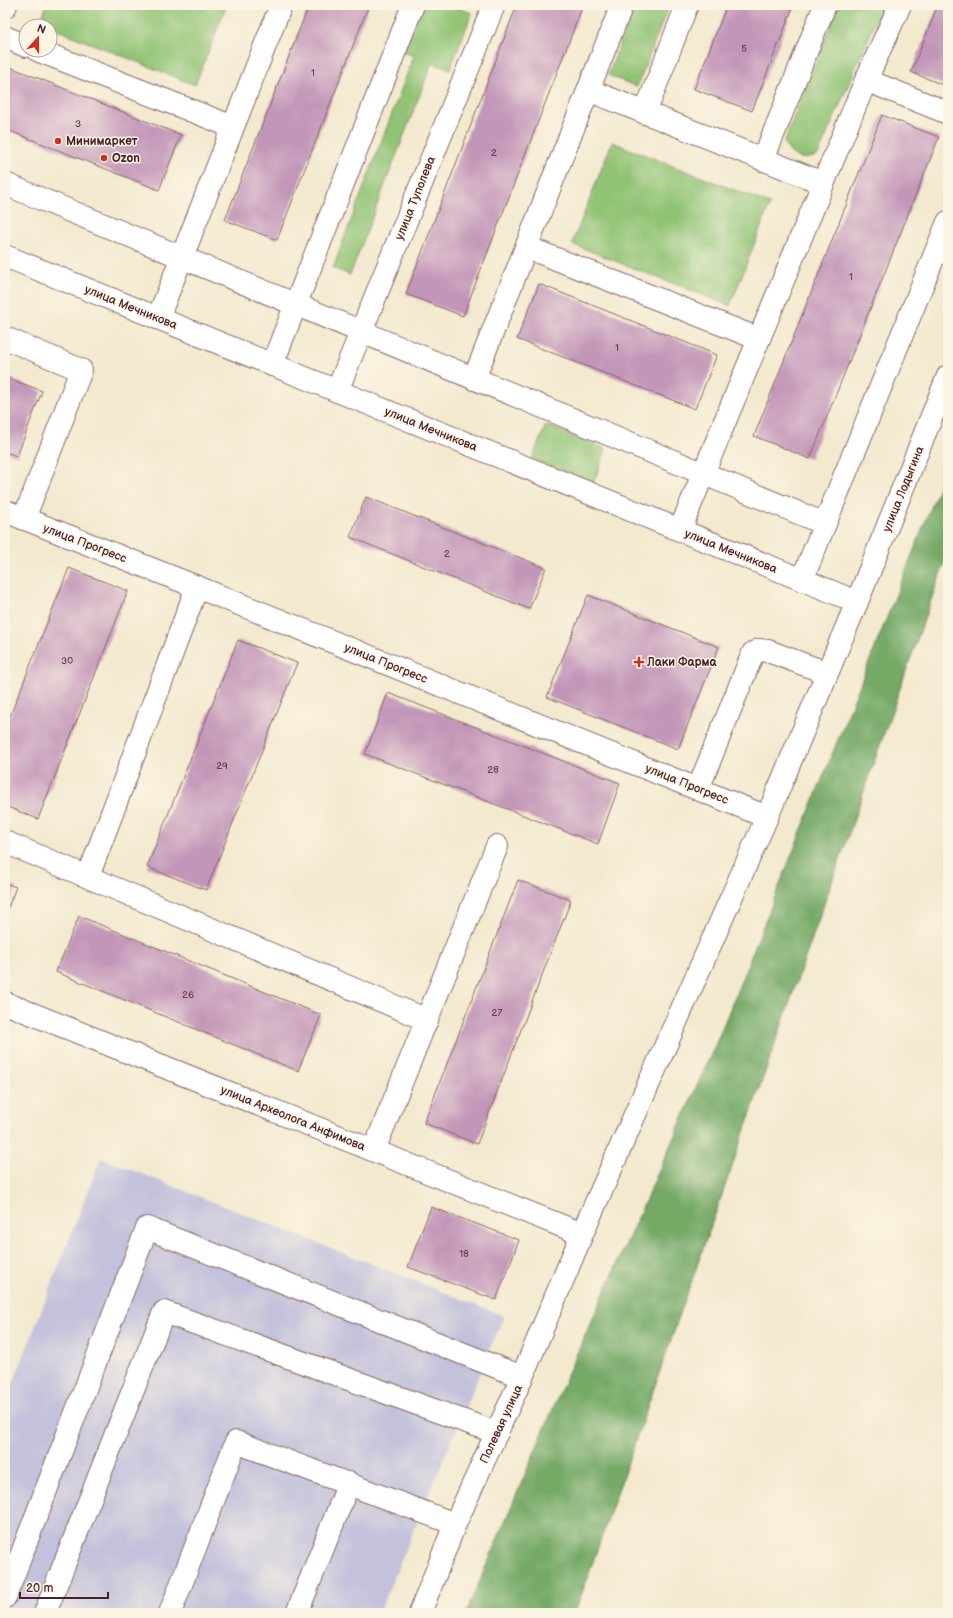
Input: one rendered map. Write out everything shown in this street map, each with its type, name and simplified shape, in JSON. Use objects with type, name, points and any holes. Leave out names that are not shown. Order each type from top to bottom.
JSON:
[{"type":"street","points":[[158,318],[281,5]]},
{"type":"street","points":[[272,365],[413,5]]},
{"type":"street","name":"улица Туполева","points":[[336,391],[494,5]]},
{"type":"street","points":[[474,379],[622,5]]},
{"type":"street","points":[[645,113],[687,5]]},
{"type":"street","points":[[764,160],[825,5]]},
{"type":"street","points":[[680,530],[866,80],[900,5]]},
{"type":"street","points":[[5,37],[18,43]]},
{"type":"street","points":[[57,58],[233,127]]},
{"type":"street","points":[[866,80],[948,113]]},
{"type":"street","points":[[588,90],[823,183]]},
{"type":"street","points":[[5,184],[825,524]]},
{"type":"street","points":[[802,580],[948,222]]},
{"type":"street","points":[[526,247],[758,339]]},
{"type":"street","name":"улица Мечникова","points":[[5,256],[857,602]]},
{"type":"street","points":[[5,338],[81,370],[15,515]]},
{"type":"street","name":"улица Лодыгина","points":[[767,817],[857,602],[948,376]]},
{"type":"street","name":"улица Прогресс","points":[[15,515],[767,817]]},
{"type":"street","points":[[88,877],[197,587]]},
{"type":"street","points":[[698,789],[753,653],[759,650],[768,651],[827,673]]},
{"type":"street","name":"Полевая улица","points":[[420,1613],[455,1524],[522,1377],[582,1234],[767,817]]},
{"type":"street","points":[[5,842],[427,1020]]},
{"type":"street","points":[[374,1150],[496,846]]},
{"type":"street","name":"улица Археолога Анфимова","points":[[5,1003],[582,1234]]},
{"type":"street","points":[[5,1597],[147,1228],[522,1377]]},
{"type":"street","points":[[45,1613],[164,1312],[497,1433]]},
{"type":"street","points":[[170,1613],[236,1442],[349,1483],[455,1524]]},
{"type":"street","points":[[297,1613],[349,1483]]},
{"type":"shaded area","points":[[101,1158],[504,1316],[379,1613],[5,1613],[5,1404]]},
{"type":"green space","points":[[47,5],[227,5],[195,85],[58,30],[58,18],[41,18]]},
{"type":"green space","points":[[418,5],[457,5],[456,7],[472,13],[450,70],[432,63],[350,275],[333,268],[414,56],[401,51]]},
{"type":"green space","points":[[635,5],[669,5],[637,87],[608,75]]},
{"type":"green space","points":[[839,5],[883,5],[818,155],[807,158],[798,157],[790,152],[784,142]]},
{"type":"green space","points":[[612,142],[770,204],[730,306],[572,244]]},
{"type":"green space","points":[[546,425],[606,449],[593,484],[532,459]]},
{"type":"green space","points":[[948,465],[948,552],[575,1613],[466,1613],[569,1371],[717,1041]]},
{"type":"building","points":[[309,5],[369,5],[277,240],[225,220]]},
{"type":"building","points":[[517,5],[583,5],[463,316],[406,294]]},
{"type":"building","points":[[727,5],[794,5],[752,111],[694,89]]},
{"type":"building","points":[[938,5],[948,5],[948,87],[911,72]]},
{"type":"building","points":[[5,65],[181,135],[159,190],[5,129]]},
{"type":"building","points":[[882,115],[939,137],[810,459],[754,436]]},
{"type":"building","points":[[539,284],[717,355],[695,409],[517,339]]},
{"type":"building","points":[[5,377],[42,391],[17,456],[5,452]]},
{"type":"building","points":[[366,497],[546,568],[529,609],[350,537]]},
{"type":"building","points":[[69,568],[128,591],[38,819],[5,806],[5,729]]},
{"type":"building","points":[[588,595],[719,647],[678,749],[547,697]]},
{"type":"building","points":[[238,640],[297,663],[206,890],[147,867]]},
{"type":"building","points":[[388,693],[620,783],[598,844],[365,754]]},
{"type":"building","points":[[518,880],[571,900],[477,1144],[424,1123]]},
{"type":"building","points":[[5,883],[16,887],[5,915]]},
{"type":"building","points":[[79,916],[321,1015],[298,1071],[56,972]]},
{"type":"building","points":[[431,1207],[519,1240],[496,1300],[408,1267]]},
{"type":"place","name":"Минимаркет","points":[[58,141]]},
{"type":"place","name":"Ozon","points":[[104,158]]},
{"type":"place","name":"Лаки Фарма","points":[[639,662]]}]
